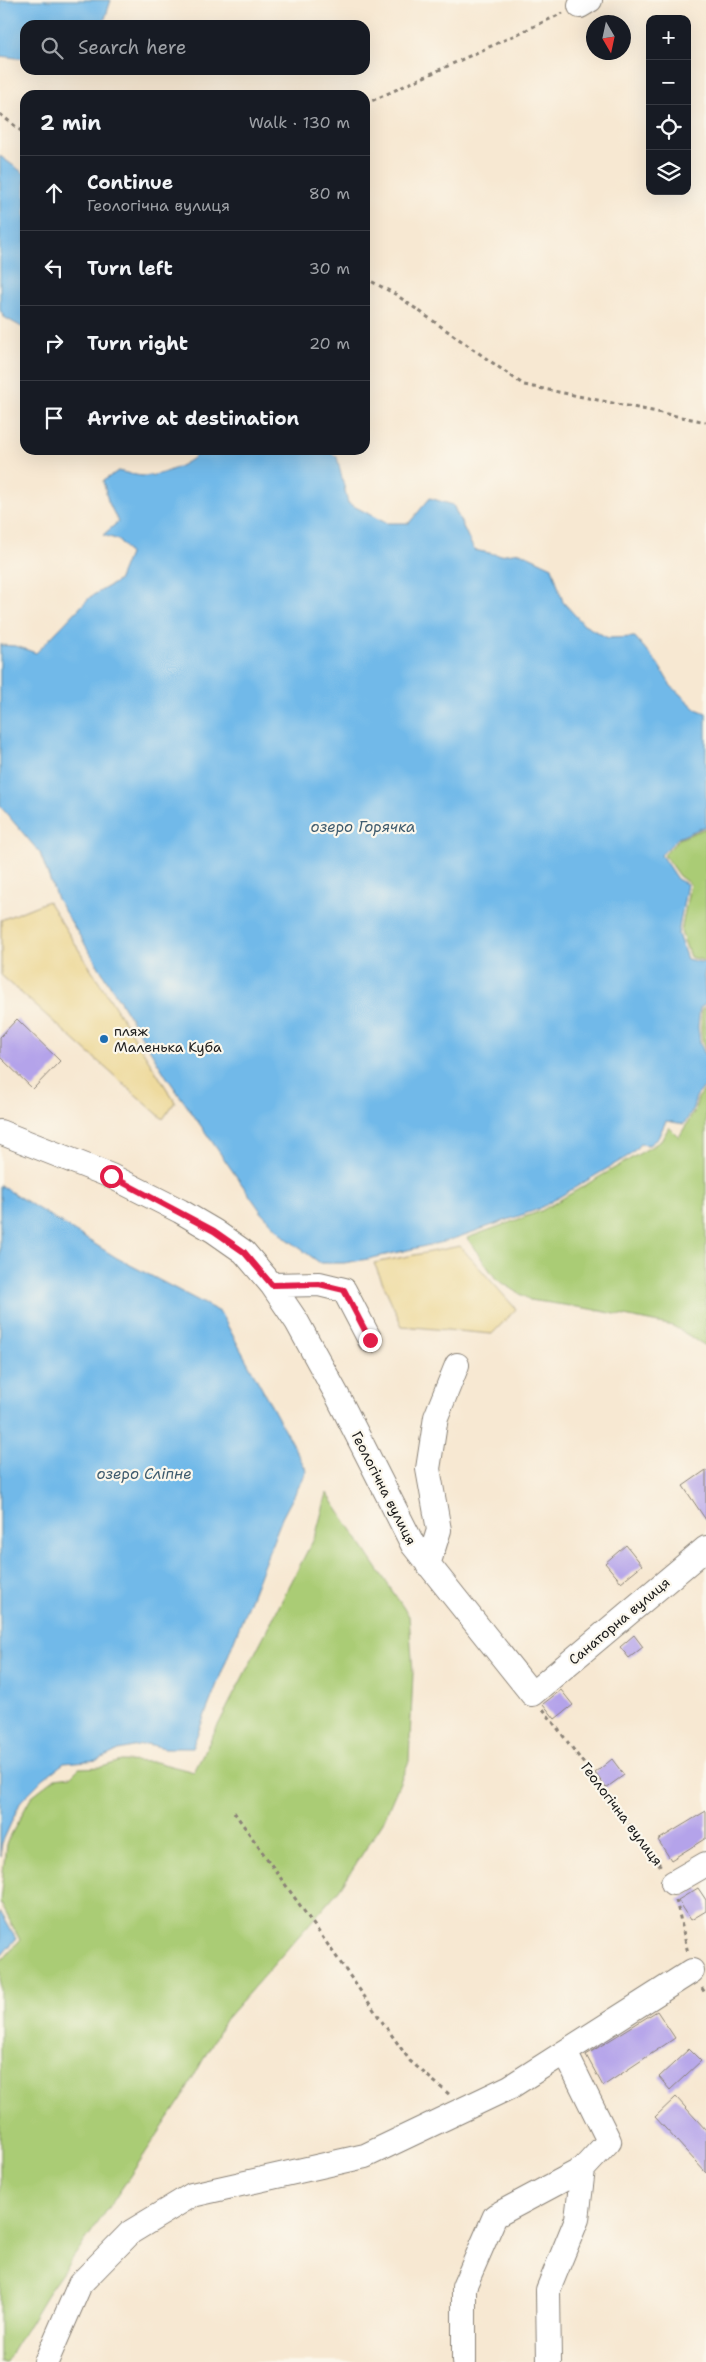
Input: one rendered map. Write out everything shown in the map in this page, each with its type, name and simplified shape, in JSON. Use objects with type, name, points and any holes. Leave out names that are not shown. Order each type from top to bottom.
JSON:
[{"type":"street","name":"Геологічна вулиця","points":[[0,1132],[111,1176],[180,1211],[244,1252],[272,1285],[297,1322],[413,1545],[532,1694]]},
{"type":"street","points":[[272,1285],[319,1284],[344,1290],[370,1340]]},
{"type":"street","points":[[428,1565],[439,1530],[428,1470],[436,1417],[457,1365]]},
{"type":"street","name":"Санаторна вулиця","points":[[532,1694],[706,1548]]},
{"type":"street","points":[[672,1883],[706,1864]]},
{"type":"street","points":[[46,2362],[80,2284],[131,2232],[192,2195],[365,2156],[510,2087],[692,1971]]},
{"type":"street","points":[[464,2362],[464,2287],[495,2216],[583,2169],[609,2141],[565,2052]]},
{"type":"street","points":[[549,2362],[548,2290],[577,2220],[583,2169]]},
{"type":"path","points":[[370,102],[585,3]]},
{"type":"path","points":[[0,114],[20,130]]},
{"type":"path","points":[[370,281],[395,294],[524,385],[706,422]]},
{"type":"path","name":"Геологічна вулиця","points":[[532,1694],[672,1883],[692,1971],[706,1995]]},
{"type":"path","points":[[234,1812],[410,2061],[466,2108]]},
{"type":"green space","points":[[706,828],[706,961],[690,957],[681,932],[690,884],[679,876],[664,855],[679,839]]},
{"type":"green space","points":[[706,1006],[706,1051],[701,1036],[701,1025],[702,1009]]},
{"type":"green space","points":[[706,1088],[706,1346],[673,1326],[591,1309],[530,1300],[496,1279],[467,1238],[541,1211],[661,1141],[669,1127],[679,1137],[694,1112],[698,1098]]},
{"type":"green space","points":[[327,1493],[409,1616],[413,1673],[409,1761],[383,1822],[339,1890],[225,2020],[182,2098],[110,2206],[47,2294],[6,2362],[0,2362],[0,1963],[20,1940],[0,1902],[6,1844],[32,1796],[55,1778],[71,1776],[79,1768],[102,1767],[121,1761],[156,1762],[194,1772],[316,1534]]},
{"type":"sand","name":"пляж Маленька Куба","points":[[48,901],[175,1102],[163,1119],[1,975],[1,920]]},
{"type":"sand","points":[[460,1246],[516,1309],[492,1334],[402,1326],[374,1263]]},
{"type":"water","points":[[0,0],[111,0],[105,20],[20,20],[20,58],[0,56]]},
{"type":"water","points":[[0,156],[20,170],[20,326],[4,317],[0,310]]},
{"type":"water","name":"озеро Горячка","points":[[197,455],[334,455],[337,457],[348,503],[386,523],[409,523],[430,498],[453,505],[474,550],[499,555],[520,552],[552,567],[563,602],[584,625],[608,638],[635,637],[658,664],[671,686],[696,709],[706,713],[706,826],[678,838],[661,855],[677,879],[687,884],[678,934],[687,959],[706,963],[704,977],[706,1003],[700,1008],[698,1027],[700,1042],[706,1057],[706,1085],[696,1097],[692,1112],[684,1124],[666,1121],[658,1138],[649,1145],[640,1144],[630,1155],[539,1209],[447,1241],[368,1259],[344,1263],[320,1263],[286,1238],[262,1213],[166,1076],[57,899],[40,853],[0,806],[0,645],[16,646],[36,653],[90,597],[118,581],[129,554],[119,540],[103,535],[118,522],[108,501],[103,481],[118,471],[145,476],[160,474],[191,460]]},
{"type":"water","name":"озеро Сліпне","points":[[0,1185],[117,1258],[220,1312],[307,1471],[282,1518],[192,1748],[165,1748],[147,1744],[119,1750],[98,1760],[64,1763],[44,1778],[21,1801],[2,1843],[0,1856]]},
{"type":"water","points":[[0,1911],[16,1939],[0,1957]]},
{"type":"building","points":[[17,1019],[60,1061],[33,1089],[0,1057],[0,1037]]},
{"type":"building","points":[[706,1470],[706,1520],[683,1486]]},
{"type":"building","points":[[626,1545],[642,1565],[621,1582],[605,1563]]},
{"type":"building","points":[[634,1635],[643,1647],[629,1658],[620,1647]]},
{"type":"building","points":[[561,1690],[573,1705],[555,1719],[543,1704]]},
{"type":"building","points":[[612,1759],[624,1775],[606,1788],[595,1773]]},
{"type":"building","points":[[706,1811],[706,1838],[671,1860],[658,1840]]},
{"type":"building","points":[[698,1888],[706,1900],[706,1911],[691,1920],[678,1900]]},
{"type":"building","points":[[657,2011],[675,2038],[603,2086],[586,2055]]},
{"type":"building","points":[[689,2049],[701,2061],[670,2090],[659,2077]]},
{"type":"building","points":[[676,2097],[706,2130],[706,2173],[655,2117]]},
{"type":"place","name":"пляж Маленька Куба","points":[[104,1039]]},
{"type":"route","points":[[111,1176],[180,1211],[214,1231],[244,1252],[272,1285],[319,1284],[344,1290],[370,1340]]}]
